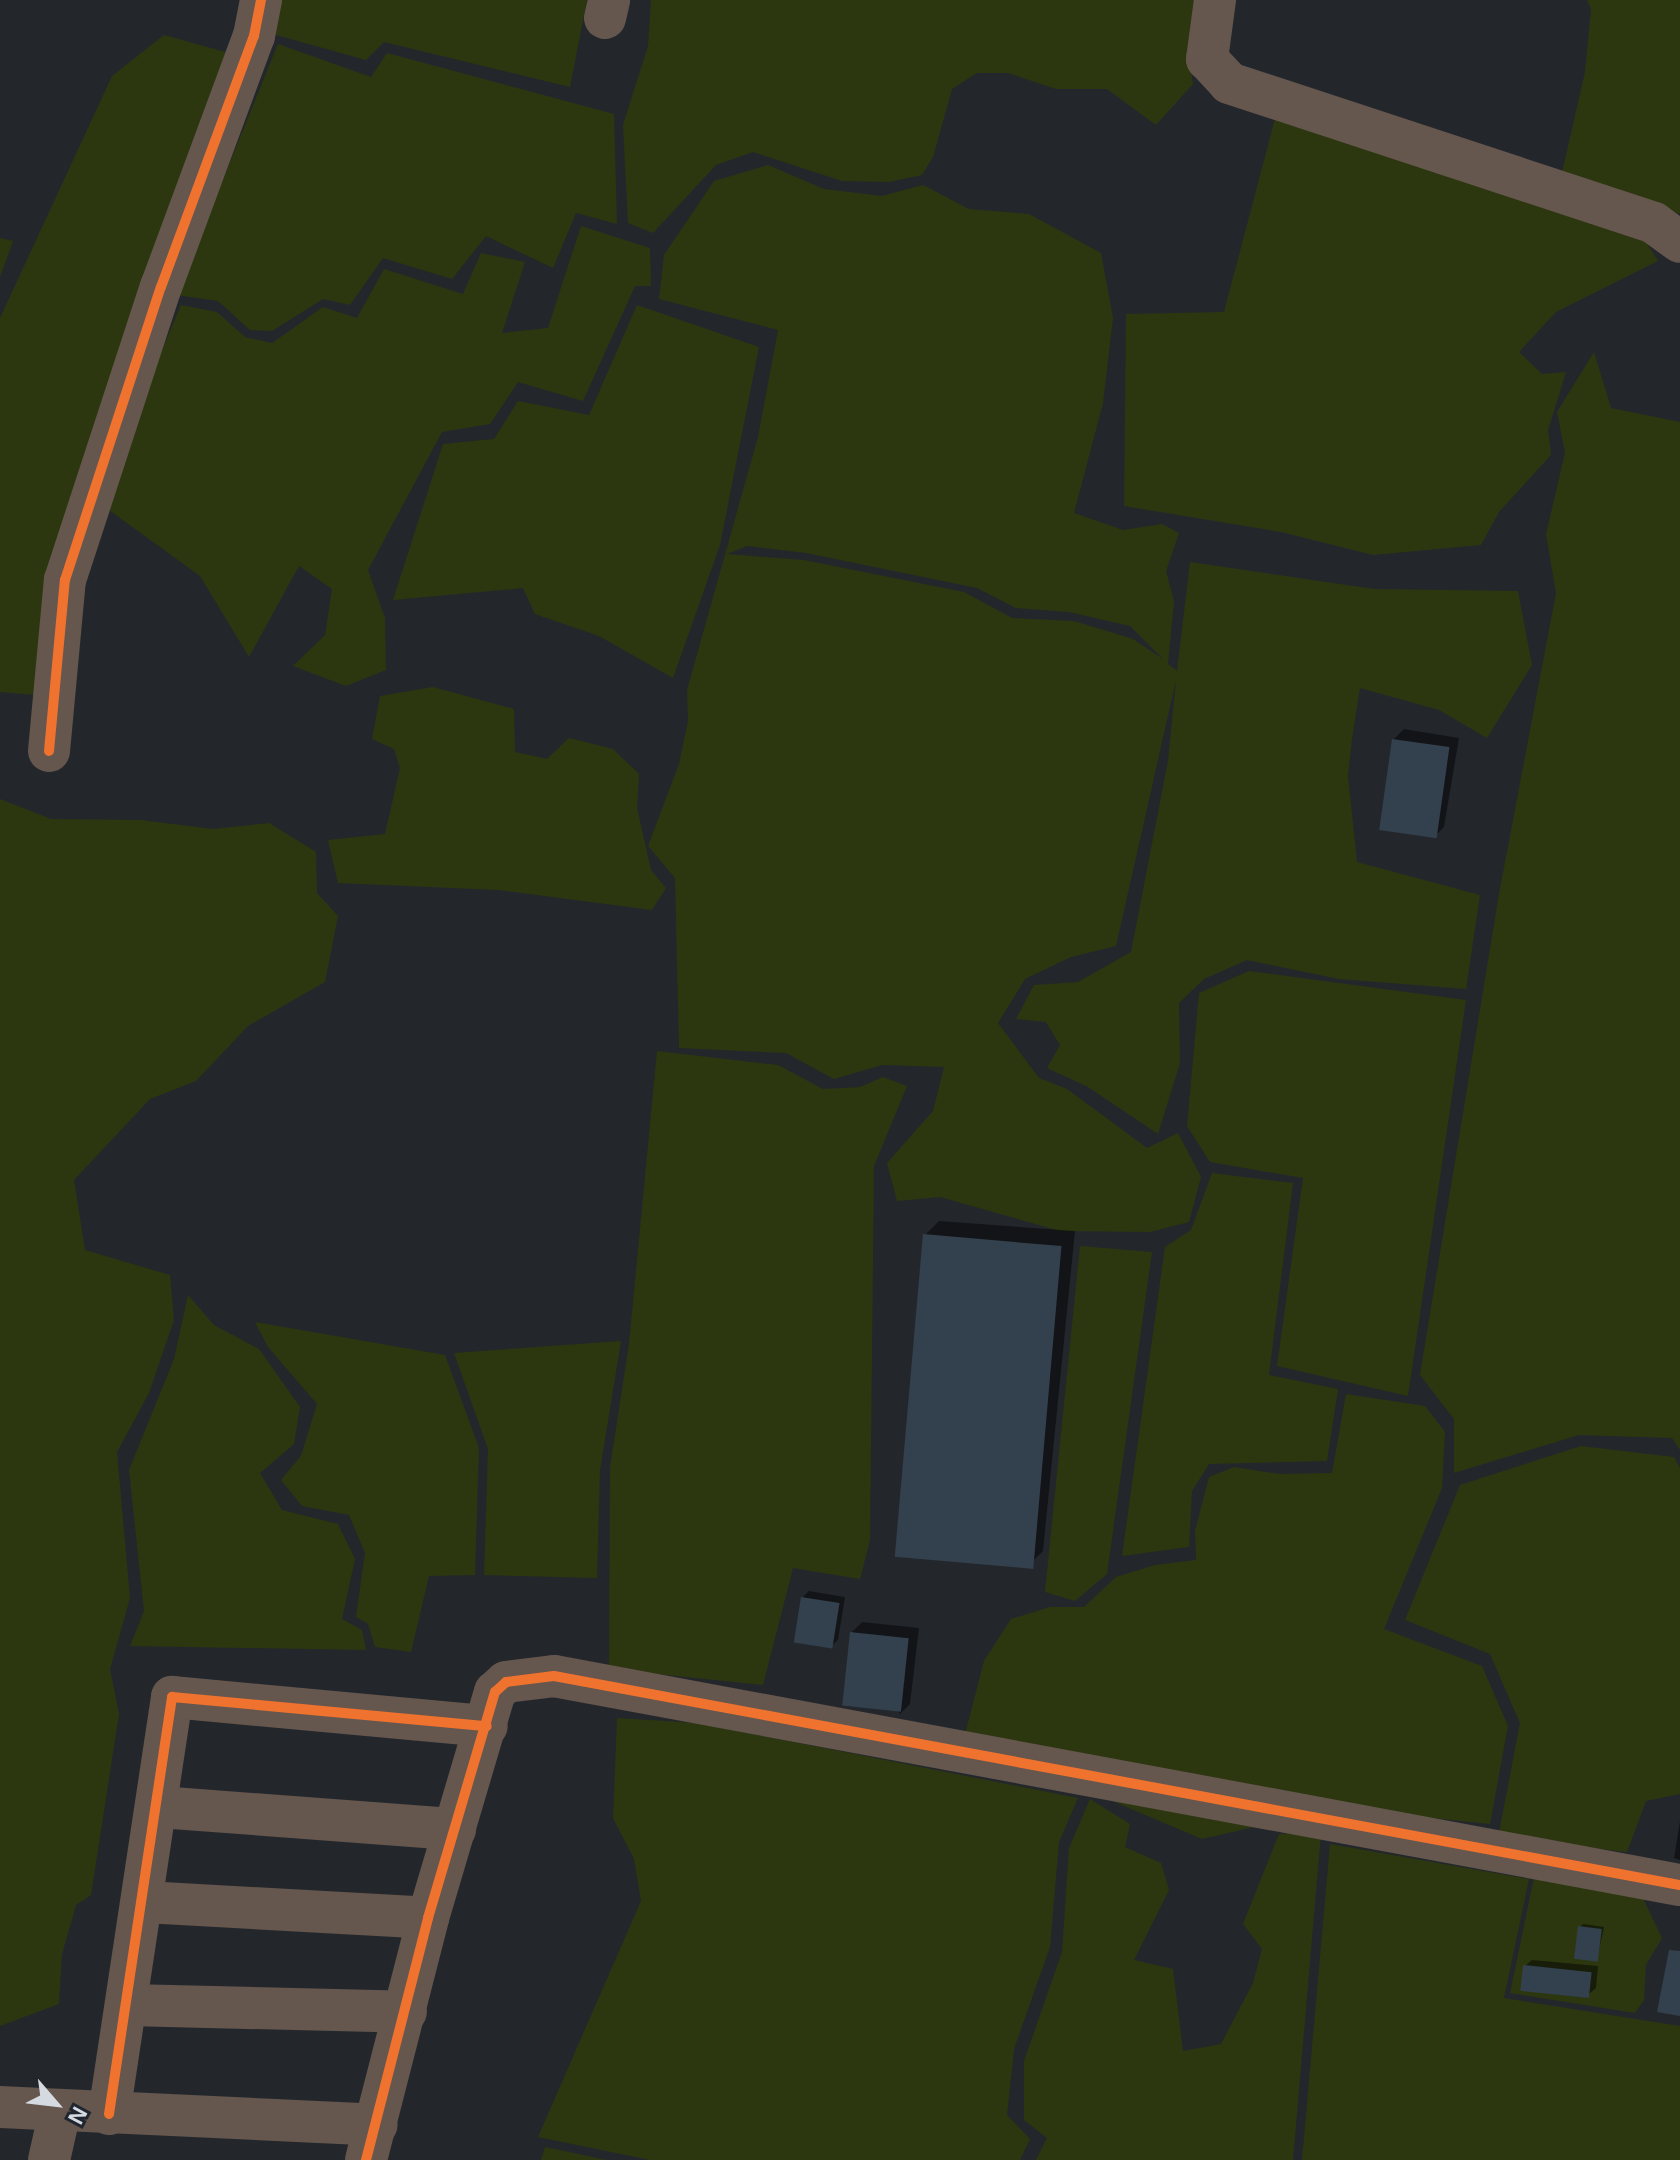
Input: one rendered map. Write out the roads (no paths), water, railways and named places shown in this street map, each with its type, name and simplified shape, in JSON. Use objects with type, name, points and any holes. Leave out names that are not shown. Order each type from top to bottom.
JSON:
[{"type":"street","points":[[49,751],[65,580],[161,287],[254,36],[261,0]]},
{"type":"street","points":[[1215,0],[1207,59],[1229,83],[1654,223],[1680,242]]},
{"type":"street","points":[[0,2107],[109,2114],[371,2142],[428,1918],[495,1692],[506,1682],[554,1676],[1680,1885]]},
{"type":"street","points":[[109,2114],[145,1902],[172,1697],[487,1726]]},
{"type":"street","points":[[159,1807],[455,1829]]},
{"type":"street","points":[[145,1902],[428,1918]]},
{"type":"street","points":[[128,2005],[406,2012]]},
{"type":"street","points":[[49,2160],[60,2111]]}]
